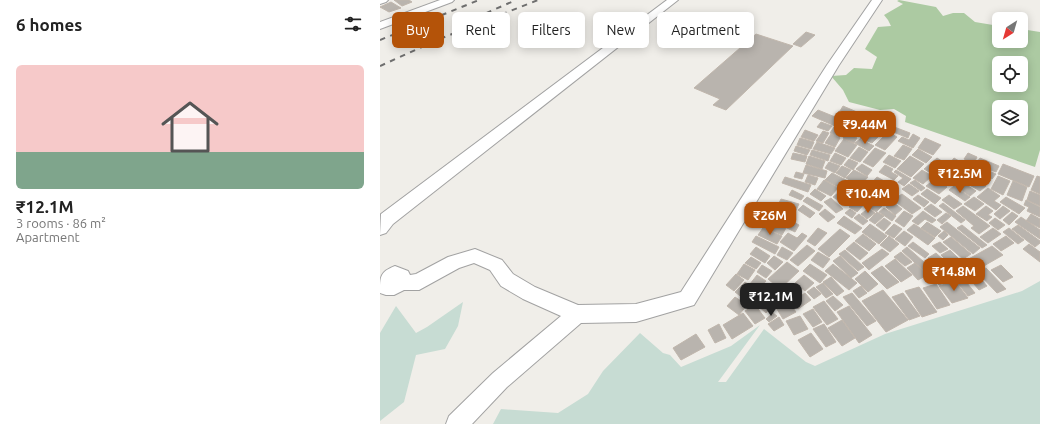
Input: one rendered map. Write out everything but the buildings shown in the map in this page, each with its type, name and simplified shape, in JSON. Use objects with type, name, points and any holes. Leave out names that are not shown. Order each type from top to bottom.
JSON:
[{"type":"street","points":[[380,26],[449,0]]},
{"type":"street","points":[[380,228],[387,219],[673,0]]},
{"type":"street","points":[[387,284],[419,282],[454,262],[475,256],[496,265],[507,280],[529,293],[577,314],[636,313],[687,299],[833,65],[878,0]]},
{"type":"street","points":[[458,424],[500,380],[577,314]]},
{"type":"green space","points":[[899,0],[936,7],[943,16],[953,13],[964,13],[975,22],[992,25],[992,48],[1028,48],[1028,30],[1040,32],[1040,150],[1035,167],[905,122],[906,116],[894,109],[880,110],[849,102],[843,90],[831,76],[846,75],[854,68],[872,69],[877,57],[865,49],[878,27],[891,26],[884,15],[903,4],[897,1]]},
{"type":"green space","points":[[1040,281],[1040,424],[493,424],[501,409],[558,413],[588,394],[603,371],[640,333],[663,353],[670,355],[681,367],[731,346],[760,325],[718,382],[726,382],[764,329],[806,362],[815,366],[885,334],[1022,291]]},
{"type":"green space","points":[[463,302],[458,326],[445,349],[416,355],[404,402],[380,421],[380,333],[396,306],[416,333]]},
{"type":"railway","points":[[380,40],[479,0]]},
{"type":"railway","points":[[489,12],[516,0]]},
{"type":"railway","points":[[380,66],[442,38],[538,0]]}]
